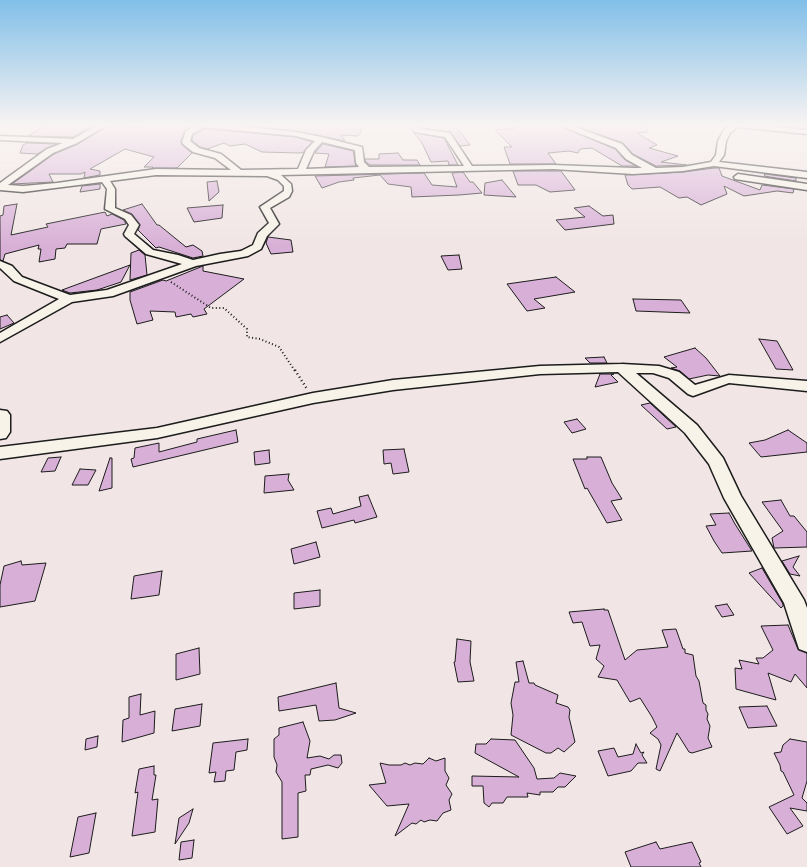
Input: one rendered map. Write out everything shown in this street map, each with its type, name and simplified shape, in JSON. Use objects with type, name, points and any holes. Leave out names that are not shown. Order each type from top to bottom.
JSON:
[{"type":"street","points":[[0,187],[30,165]]},
{"type":"street","points":[[230,165],[238,172]]},
{"type":"street","points":[[301,172],[304,165]]},
{"type":"street","points":[[362,165],[366,169]]},
{"type":"street","points":[[643,165],[658,170]]},
{"type":"street","points":[[0,187],[23,189],[105,180],[156,172],[268,173],[366,169],[553,167],[633,171],[703,165]]},
{"type":"street","points":[[726,165],[807,175]]},
{"type":"street","points":[[796,174],[807,166]]},
{"type":"street","points":[[683,168],[712,174]]},
{"type":"street","points":[[0,338],[69,299],[109,293],[192,264],[220,257],[244,254],[257,247],[262,235],[274,224],[265,206],[286,195],[288,191],[281,178],[268,173]]},
{"type":"street","points":[[727,176],[807,187]]},
{"type":"street","points":[[105,180],[111,189],[110,209],[128,217],[134,225],[128,234],[150,252],[174,257],[192,264]]},
{"type":"street","points":[[0,264],[8,268],[18,279],[69,299]]},
{"type":"street","points":[[622,368],[691,429],[706,445],[717,462],[733,498],[794,600],[807,642]]},
{"type":"street","points":[[0,453],[157,433],[313,398],[393,385],[532,371],[622,368],[654,369],[674,375],[693,391],[710,384],[729,379],[807,386]]},
{"type":"street","points":[[0,434],[2,432],[1,414]]},
{"type":"path","points":[[158,275],[211,308],[224,308],[247,329],[247,337],[260,339],[279,347],[313,398]]},
{"type":"building","points":[[38,165],[96,165],[90,169],[100,171],[100,175],[84,178],[85,172],[81,174],[49,174],[53,182],[12,184]]},
{"type":"building","points":[[146,165],[180,165],[177,168],[144,167]]},
{"type":"building","points":[[325,165],[356,166],[325,167]]},
{"type":"building","points":[[719,168],[722,176],[760,190],[762,185],[794,189],[793,193],[777,191],[744,196],[724,186],[727,194],[701,205],[687,197],[679,198],[660,187],[632,189],[628,185],[625,175],[683,172]]},
{"type":"building","points":[[513,171],[561,171],[575,190],[550,192],[536,185],[518,185]]},
{"type":"building","points":[[463,172],[470,182],[473,182],[482,193],[412,197],[411,187],[388,184],[380,175],[353,178],[354,180],[339,182],[322,188],[315,176],[424,173],[432,185],[457,187],[452,173]]},
{"type":"building","points":[[765,174],[796,178],[796,181],[764,176]]},
{"type":"building","points":[[502,180],[516,197],[484,195],[485,183]]},
{"type":"building","points":[[217,181],[219,192],[209,201],[207,182]]},
{"type":"building","points":[[100,184],[100,189],[80,192],[82,186]]},
{"type":"building","points":[[17,204],[11,235],[48,227],[46,224],[105,212],[107,216],[112,214],[124,220],[126,224],[101,229],[97,244],[67,244],[65,248],[56,249],[55,259],[39,262],[41,249],[38,249],[39,245],[5,254],[3,261],[0,260],[0,216],[3,215],[4,206]]},
{"type":"building","points":[[142,204],[157,225],[159,225],[186,247],[193,245],[202,251],[203,256],[193,258],[159,247],[156,248],[138,230],[140,225],[132,214],[123,210]]},
{"type":"building","points":[[223,205],[222,218],[194,222],[187,208]]},
{"type":"building","points":[[589,206],[603,216],[613,215],[614,224],[565,230],[556,220],[585,217],[574,208]]},
{"type":"building","points":[[268,237],[291,240],[293,252],[271,254],[266,243]]},
{"type":"building","points":[[139,250],[145,255],[147,275],[130,280],[131,253]]},
{"type":"building","points":[[459,255],[462,269],[448,270],[441,256]]},
{"type":"building","points":[[130,265],[121,282],[97,290],[70,293],[62,290]]},
{"type":"building","points":[[203,266],[203,271],[244,279],[204,309],[207,314],[193,317],[191,314],[176,317],[175,312],[150,311],[153,320],[137,324],[130,300],[130,292],[163,280],[166,281]]},
{"type":"building","points":[[556,277],[575,292],[534,299],[545,308],[527,311],[507,284]]},
{"type":"building","points":[[633,299],[681,300],[690,313],[636,311]]},
{"type":"building","points":[[7,315],[14,323],[0,329],[0,317]]},
{"type":"building","points":[[759,339],[777,341],[793,370],[776,369]]},
{"type":"building","points":[[695,348],[706,358],[720,376],[708,375],[689,379],[680,371],[671,368],[677,367],[664,357]]},
{"type":"building","points":[[604,357],[607,363],[590,363],[585,358]]},
{"type":"building","points":[[600,374],[614,374],[611,375],[618,382],[595,387]]},
{"type":"building","points":[[650,403],[676,427],[667,429],[641,405]]},
{"type":"building","points":[[577,419],[586,429],[572,433],[564,422]]},
{"type":"building","points":[[236,430],[238,442],[133,467],[131,459],[134,458],[135,448],[159,443],[159,452],[197,442],[197,439]]},
{"type":"building","points":[[788,430],[807,443],[807,452],[761,457],[749,443],[765,440]]},
{"type":"building","points":[[404,449],[409,472],[393,474],[391,463],[384,464],[383,450]]},
{"type":"building","points":[[269,450],[270,463],[255,465],[254,452]]},
{"type":"building","points":[[61,457],[55,471],[41,472],[48,458]]},
{"type":"building","points":[[587,457],[601,457],[612,483],[622,499],[611,501],[622,520],[607,523],[587,488],[585,489],[573,459],[587,459]]},
{"type":"building","points":[[110,458],[112,458],[112,488],[99,491]]},
{"type":"building","points":[[80,469],[96,470],[88,485],[72,485]]},
{"type":"building","points":[[289,474],[288,480],[294,490],[264,493],[265,476]]},
{"type":"building","points":[[368,495],[377,517],[355,523],[354,520],[322,528],[317,511],[331,508],[333,514],[361,506],[359,497]]},
{"type":"building","points":[[781,500],[790,516],[794,516],[807,532],[807,547],[774,548],[772,538],[783,531],[762,502]]},
{"type":"building","points":[[729,513],[752,551],[722,553],[714,541],[706,526],[716,525],[710,514]]},
{"type":"building","points":[[316,542],[320,557],[294,564],[291,549]]},
{"type":"building","points":[[799,556],[793,567],[800,576],[790,574],[782,561]]},
{"type":"building","points":[[21,561],[22,565],[46,563],[35,601],[0,607],[0,585],[4,566]]},
{"type":"building","points":[[762,568],[783,604],[781,608],[749,573]]},
{"type":"building","points":[[162,571],[159,595],[131,599],[134,576]]},
{"type":"building","points":[[320,590],[320,606],[294,609],[294,593]]},
{"type":"building","points":[[727,604],[734,615],[722,617],[715,606]]},
{"type":"building","points":[[604,609],[608,610],[625,660],[637,650],[668,647],[662,630],[676,629],[683,649],[685,649],[685,653],[693,655],[696,676],[699,681],[703,703],[706,705],[708,714],[707,719],[710,726],[708,738],[712,747],[692,753],[689,752],[677,733],[660,771],[656,769],[661,745],[658,739],[650,733],[657,727],[652,717],[640,698],[630,702],[617,680],[598,677],[604,666],[596,659],[600,645],[590,646],[582,622],[573,623],[569,612]]},
{"type":"building","points":[[788,625],[798,649],[807,653],[807,688],[795,674],[791,682],[768,673],[776,700],[736,689],[735,668],[742,669],[739,660],[759,664],[756,658],[763,658],[773,650],[761,626]]},
{"type":"building","points":[[457,639],[471,641],[470,662],[474,681],[458,682],[454,662]]},
{"type":"building","points":[[199,648],[200,674],[176,680],[176,654]]},
{"type":"building","points":[[523,661],[529,683],[534,683],[535,685],[558,695],[556,703],[568,707],[570,710],[569,717],[575,742],[564,752],[558,748],[551,753],[546,753],[511,735],[513,715],[511,703],[515,682],[519,682],[516,662]]},
{"type":"building","points":[[336,683],[339,708],[356,713],[335,720],[319,721],[316,705],[279,711],[278,697]]},
{"type":"building","points":[[141,694],[140,715],[155,711],[154,733],[122,742],[123,720],[129,718],[129,697]]},
{"type":"building","points":[[202,704],[200,726],[172,731],[175,709]]},
{"type":"building","points":[[767,706],[777,726],[748,728],[739,707]]},
{"type":"building","points":[[303,722],[310,741],[307,758],[320,756],[329,759],[334,755],[341,755],[342,763],[338,768],[328,765],[311,769],[310,775],[305,775],[306,791],[298,793],[298,837],[282,839],[282,782],[276,772],[277,765],[274,757],[274,739],[279,735],[279,728]]},
{"type":"building","points":[[98,736],[97,747],[85,750],[86,739]]},
{"type":"building","points":[[248,739],[247,750],[236,752],[234,770],[226,771],[225,781],[214,782],[216,772],[209,773],[213,743]]},
{"type":"building","points":[[491,739],[515,740],[534,768],[537,779],[554,778],[560,773],[576,776],[565,787],[558,787],[553,792],[540,792],[540,795],[527,793],[528,797],[507,797],[503,803],[492,803],[489,807],[484,803],[483,786],[472,786],[472,776],[519,777],[475,753],[476,744],[486,744]]},
{"type":"building","points":[[790,739],[807,742],[807,781],[802,798],[807,803],[807,811],[790,808],[803,826],[787,834],[769,807],[794,795],[783,772],[781,771],[780,765],[774,753],[781,752],[783,745]]},
{"type":"building","points":[[636,744],[641,753],[644,752],[642,755],[647,763],[638,763],[631,771],[608,776],[598,751],[614,748],[618,757],[633,754]]},
{"type":"building","points":[[429,758],[436,761],[445,758],[445,771],[449,778],[446,785],[452,794],[449,800],[451,810],[443,813],[437,821],[430,820],[424,822],[421,820],[416,824],[412,823],[395,836],[409,804],[387,806],[369,785],[386,783],[380,763],[389,765],[401,765],[405,763],[410,765],[415,763],[423,764]]},
{"type":"building","points":[[154,766],[154,775],[156,775],[152,800],[158,799],[155,832],[132,836],[138,792],[135,793],[139,769]]},
{"type":"building","points":[[193,809],[189,823],[175,844],[179,818]]},
{"type":"building","points":[[96,813],[89,853],[70,857],[78,817]]},
{"type":"building","points":[[194,840],[192,858],[179,860],[181,842]]},
{"type":"building","points":[[656,842],[660,849],[692,842],[701,862],[699,863],[701,867],[631,867],[625,852]]}]
